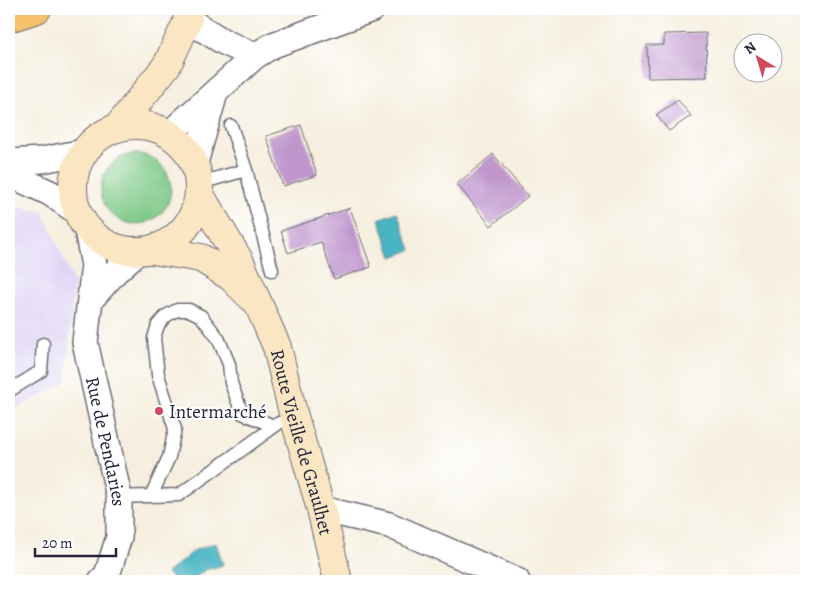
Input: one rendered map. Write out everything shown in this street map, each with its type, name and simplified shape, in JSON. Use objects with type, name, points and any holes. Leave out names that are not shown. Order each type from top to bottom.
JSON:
[{"type":"highway","points":[[9,18],[37,9]]},
{"type":"main road","points":[[117,128],[167,65],[187,15]]},
{"type":"main road","points":[[162,131],[167,65]]},
{"type":"main road","points":[[136,125],[162,131],[184,146],[198,180],[192,219],[175,239],[145,251],[110,247],[82,220],[73,184],[75,170],[84,152],[98,137],[117,128],[136,125]]},
{"type":"main road","name":"Route Vieille de Graulhet","points":[[198,180],[240,262],[277,347],[284,420],[321,509],[338,581]]},
{"type":"main road","name":"Route Vieille de Graulhet","points":[[145,251],[201,258],[231,276],[259,305]]},
{"type":"street","points":[[162,131],[216,90],[254,56],[273,45],[372,9]]},
{"type":"street","points":[[187,15],[224,42],[254,56]]},
{"type":"street","points":[[198,180],[216,90]]},
{"type":"street","points":[[9,162],[42,160],[84,152]]},
{"type":"street","points":[[9,174],[50,193],[82,220]]},
{"type":"street","name":"Rue de Pendaries","points":[[82,220],[94,264],[85,342],[118,497],[120,536],[107,575],[101,581]]},
{"type":"street","points":[[91,298],[116,271],[145,251]]},
{"type":"street","points":[[321,509],[389,525],[517,581]]},
{"type":"lane","points":[[231,126],[246,170],[272,270]]},
{"type":"lane","points":[[198,180],[246,170]]},
{"type":"lane","points":[[151,496],[169,457],[175,429],[158,375],[154,338],[158,325],[177,310],[189,310],[201,316],[218,338],[229,364],[231,383],[242,413],[284,420]]},
{"type":"lane","points":[[9,391],[41,371],[43,344]]},
{"type":"lane","points":[[118,497],[179,495],[284,420]]},
{"type":"shaded area","points":[[9,204],[43,212],[74,283],[66,382],[9,413]]},
{"type":"green space","points":[[143,154],[156,160],[165,169],[169,175],[171,189],[169,203],[161,214],[150,222],[129,224],[122,222],[111,214],[103,203],[101,182],[103,175],[111,164],[122,156]]},
{"type":"water","points":[[397,212],[411,250],[392,257],[379,219]]},
{"type":"water","points":[[216,543],[223,565],[205,570],[191,581],[175,581],[167,573],[195,550]]},
{"type":"building","points":[[706,33],[707,77],[648,78],[647,45],[664,45],[664,34]]},
{"type":"building","points":[[678,100],[691,116],[669,131],[656,115]]},
{"type":"building","points":[[301,125],[317,175],[283,186],[266,136]]},
{"type":"building","points":[[493,154],[528,196],[491,226],[457,184]]},
{"type":"building","points":[[350,208],[371,267],[334,279],[321,242],[288,253],[281,231]]},
{"type":"place","name":"Intermarché","points":[[159,411]]}]
